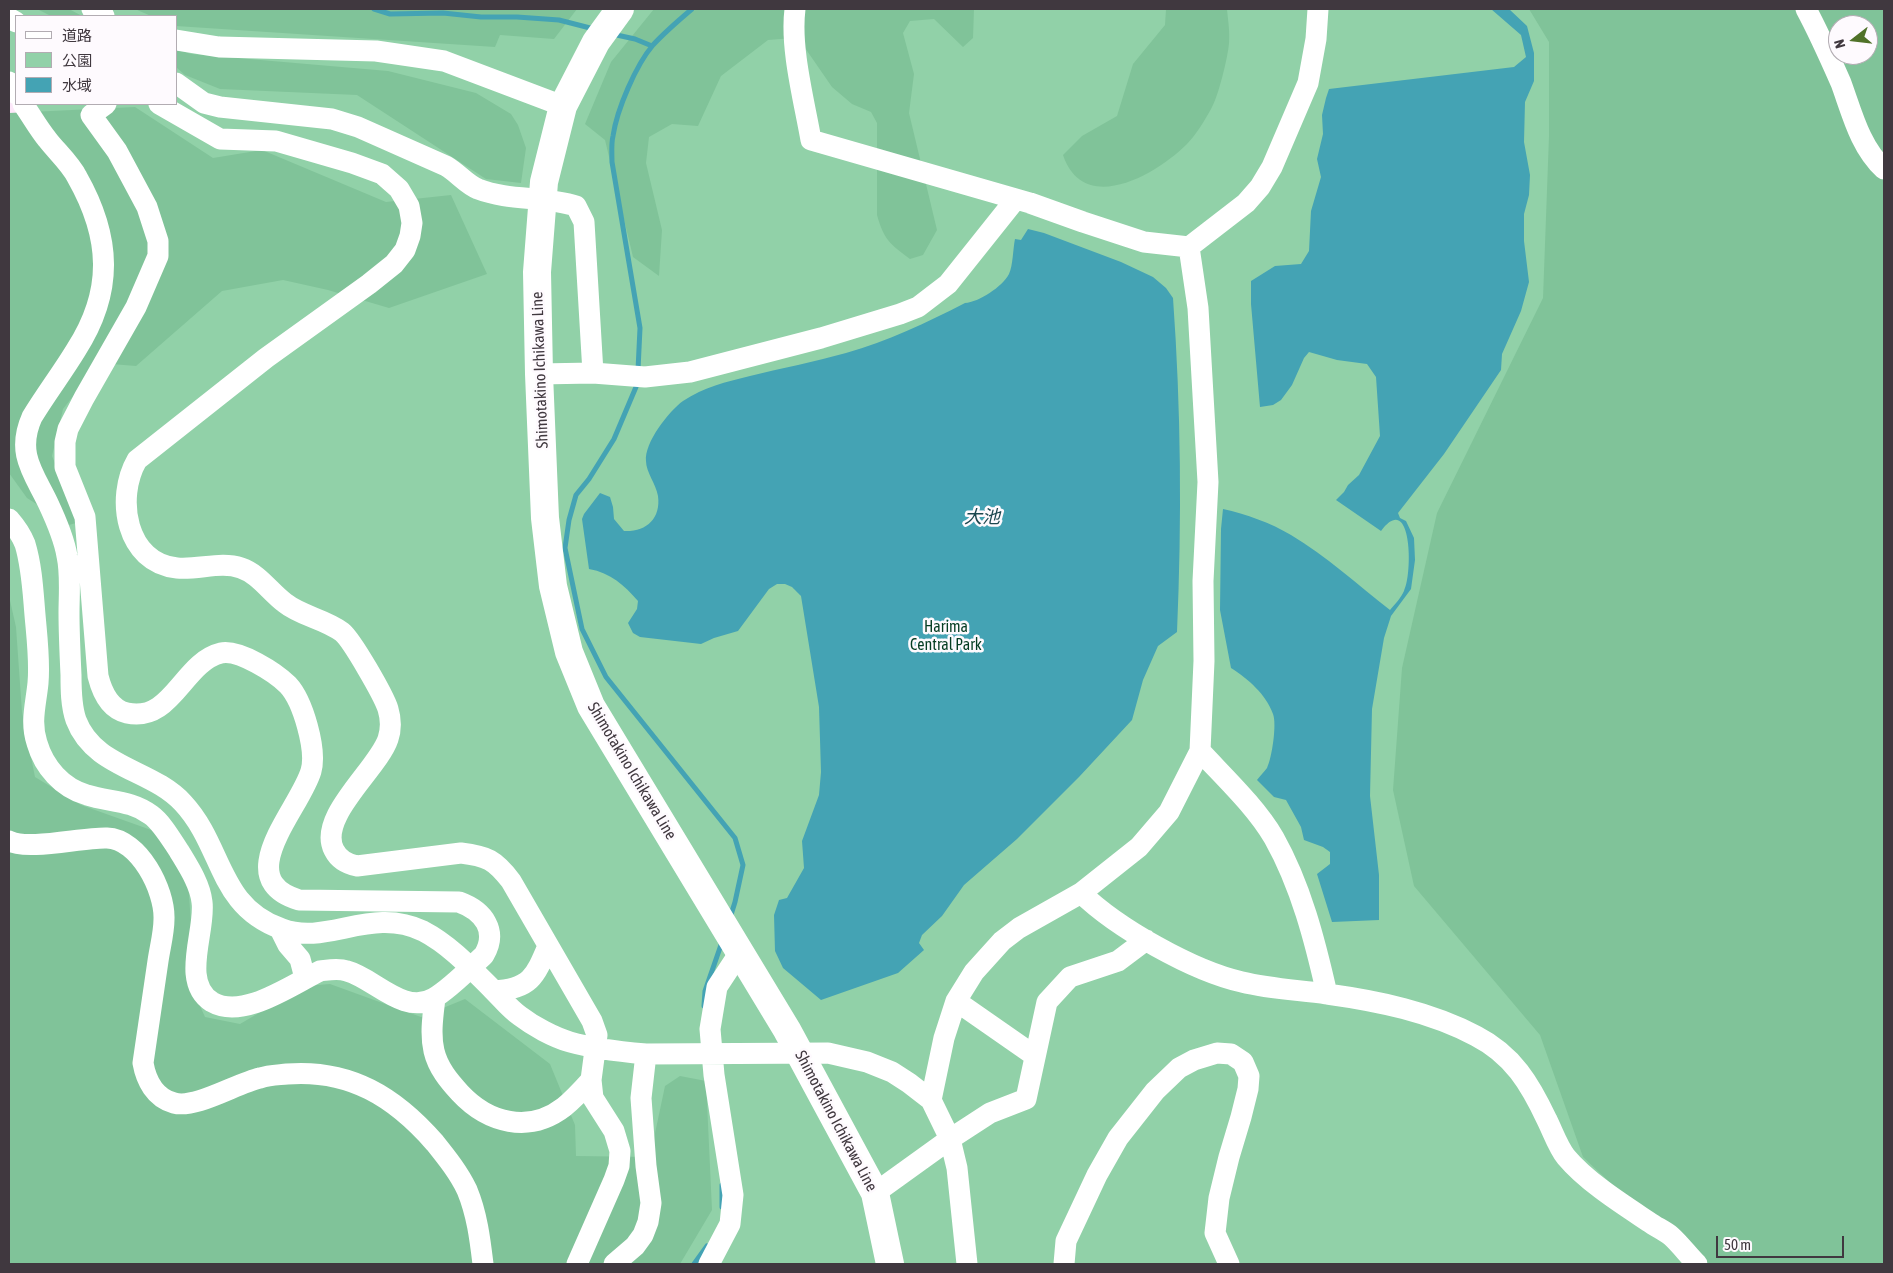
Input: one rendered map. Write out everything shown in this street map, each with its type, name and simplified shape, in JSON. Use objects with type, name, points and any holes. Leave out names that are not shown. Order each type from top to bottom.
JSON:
[{"type":"main road","name":"Shimotakino Ichikawa Line","points":[[620,9],[596,42],[563,106],[544,182],[537,272],[539,374],[546,528],[552,586],[570,652],[591,706],[787,1030],[876,1193],[890,1264]]},
{"type":"street","points":[[795,9],[793,20],[797,61],[811,140],[1030,203],[1144,242],[1189,247],[1246,203],[1260,187],[1272,167],[1308,83],[1316,39],[1318,9]]},
{"type":"street","points":[[1806,9],[1819,33],[1852,116],[1867,148],[1884,169]]},
{"type":"street","points":[[178,40],[219,47],[376,51],[444,61],[563,106]]},
{"type":"street","points":[[178,84],[204,103],[220,107],[332,119],[350,124],[446,166],[477,189],[492,194],[576,206],[584,222],[593,373]]},
{"type":"street","points":[[24,105],[45,136],[77,176],[94,210],[100,228],[104,251],[101,292],[88,329],[32,417],[27,428],[25,440],[29,468],[57,523],[68,558],[71,694],[76,720],[93,747],[104,756],[161,784],[183,803],[201,829],[232,891],[251,913],[280,929],[291,932],[322,932],[377,922],[395,922],[410,926],[424,932],[444,945],[465,962],[519,1015],[570,1042],[646,1054],[828,1053],[867,1062],[892,1072],[932,1100],[950,1139],[957,1168],[967,1264]]},
{"type":"street","points":[[161,105],[220,139],[276,141],[352,163],[382,174],[399,190],[409,206],[412,223],[410,236],[405,250],[394,264],[370,284],[266,358],[137,460],[128,481],[126,495],[128,521],[137,544],[158,562],[168,566],[188,568],[231,565],[248,571],[286,604],[302,614],[341,631],[349,639],[382,695],[388,708],[390,727],[388,739],[382,752],[332,825],[330,838],[332,846],[340,858],[351,865],[357,866],[461,853],[483,856],[500,867],[511,881],[592,1021],[597,1035],[591,1080],[593,1098],[614,1130],[620,1151],[619,1166],[577,1264]]},
{"type":"street","points":[[9,519],[18,530],[28,555],[39,666],[32,723],[37,745],[47,767],[55,776],[76,791],[88,796],[130,804],[152,815],[165,830],[199,888],[202,903],[196,976],[201,990],[209,1000],[220,1006],[244,1007],[320,971],[346,970],[404,1000],[420,1003],[435,998],[484,955],[488,947],[490,935],[487,925],[482,915],[470,906],[460,902],[300,900],[282,892],[270,880],[268,863],[270,852],[274,841],[307,783],[313,759],[310,738],[301,708],[295,694],[287,684],[246,658],[228,652],[211,657],[198,666],[165,702],[155,710],[143,714],[120,711],[109,702],[101,688],[98,676],[85,517],[65,467],[65,442],[68,429],[84,398],[136,307],[158,256],[158,241],[147,207],[91,108]]},
{"type":"street","points":[[539,374],[593,373],[645,377],[690,372],[821,338],[900,314],[918,307],[948,284],[1015,200]]},
{"type":"street","points":[[932,1100],[944,1038],[956,1001],[974,972],[1002,941],[1028,923],[1081,893],[1139,846],[1169,812],[1200,751],[1204,661],[1203,581],[1208,482],[1198,308],[1189,247]]},
{"type":"street","points":[[1200,751],[1247,802],[1274,838],[1300,898],[1317,951],[1327,994]]},
{"type":"street","points":[[9,841],[24,844],[94,838],[120,840],[139,854],[161,894],[164,919],[143,1063],[145,1075],[157,1092],[165,1099],[181,1104],[194,1102],[260,1078],[311,1073],[335,1076],[381,1094],[408,1114],[457,1172],[472,1203],[483,1264]]},
{"type":"street","points":[[1081,893],[1096,907],[1146,940],[1196,967],[1240,982],[1278,989],[1327,994],[1408,1010],[1443,1021],[1476,1036],[1500,1052],[1522,1073],[1536,1096],[1565,1156],[1585,1177],[1671,1236],[1696,1264]]},
{"type":"street","points":[[280,929],[288,945],[300,959],[305,978]]},
{"type":"street","points":[[876,1193],[950,1139],[990,1113],[1026,1099],[1047,1002],[1070,977],[1118,960],[1146,940]]},
{"type":"street","points":[[494,991],[510,990],[532,978],[539,968],[548,946]]},
{"type":"street","points":[[709,1264],[730,1224],[733,1195],[714,1075],[710,1029],[717,987],[740,952]]},
{"type":"street","points":[[435,998],[432,1034],[434,1051],[439,1066],[467,1101],[492,1117],[507,1122],[524,1123],[540,1119],[563,1108],[591,1080]]},
{"type":"street","points":[[956,1001],[1035,1056]]},
{"type":"street","points":[[1064,1264],[1066,1241],[1097,1175],[1118,1138],[1149,1099],[1179,1068],[1194,1060],[1217,1053],[1231,1054],[1243,1062],[1249,1076],[1241,1117],[1219,1198],[1215,1233],[1228,1264]]},
{"type":"street","points":[[614,1264],[635,1246],[643,1234],[652,1203],[646,1166],[640,1098],[646,1054]]},
{"type":"green space","name":"Harima Central Park","points":[[9,9],[1884,9],[1884,1264],[465,1264],[286,1094],[9,860],[9,442],[92,300],[9,94]]},
{"type":"green space","points":[[37,9],[69,9],[80,15],[49,15]]},
{"type":"green space","points":[[135,9],[577,9],[554,39],[500,35],[495,47],[178,26],[178,15],[149,15]]},
{"type":"green space","points":[[654,9],[974,9],[973,38],[963,47],[934,19],[910,21],[903,33],[914,74],[909,113],[937,230],[923,255],[910,259],[889,241],[882,230],[877,215],[877,123],[871,112],[852,104],[832,87],[803,45],[793,38],[768,40],[721,76],[698,126],[672,124],[649,137],[646,163],[662,230],[659,276],[633,257],[605,140],[585,124],[611,62]]},
{"type":"green space","points":[[1166,9],[1227,9],[1228,49],[1214,104],[1190,140],[1174,156],[1158,167],[1122,184],[1104,187],[1087,184],[1073,174],[1063,155],[1082,136],[1117,116],[1133,64],[1165,25]]},
{"type":"green space","points":[[1529,9],[1884,9],[1884,1264],[1708,1264],[1674,1229],[1696,1264],[1583,1157],[1540,1035],[1414,886],[1393,790],[1402,668],[1437,513],[1543,298],[1549,136],[1549,42]]},
{"type":"green space","points":[[178,50],[191,54],[388,71],[476,93],[511,114],[518,125],[526,148],[521,183],[486,179],[357,95],[220,89],[185,75],[178,69]]},
{"type":"green space","points":[[135,107],[213,158],[262,150],[386,202],[451,195],[487,274],[389,308],[328,290],[283,280],[222,291],[136,366],[99,363],[63,409],[52,456],[79,522],[69,525],[27,498],[9,473],[9,113]]},
{"type":"green space","points":[[9,596],[16,627],[22,712],[35,777],[81,805],[154,831],[188,880],[196,997],[205,1017],[240,1024],[305,986],[330,984],[421,1017],[465,999],[550,1064],[575,1125],[576,1156],[650,1157],[665,1086],[680,1076],[706,1081],[712,1210],[680,1264],[9,1264]]},
{"type":"water","points":[[1491,9],[1509,9],[1527,26],[1534,53],[1534,81],[1525,102],[1524,142],[1530,175],[1529,195],[1524,214],[1524,241],[1529,282],[1521,311],[1502,354],[1501,370],[1444,454],[1398,513],[1400,518],[1406,521],[1414,538],[1415,560],[1411,589],[1391,616],[1384,638],[1372,709],[1370,796],[1379,875],[1379,920],[1332,922],[1317,874],[1330,864],[1330,852],[1323,847],[1304,840],[1301,827],[1286,800],[1274,797],[1257,780],[1267,768],[1271,757],[1274,719],[1270,707],[1261,694],[1250,682],[1231,668],[1220,610],[1223,509],[1258,519],[1291,535],[1329,561],[1390,610],[1401,596],[1407,582],[1409,569],[1408,539],[1404,527],[1399,521],[1391,521],[1381,531],[1336,500],[1359,475],[1380,436],[1376,377],[1367,364],[1337,360],[1309,352],[1304,358],[1292,385],[1281,400],[1273,405],[1260,407],[1251,304],[1251,281],[1275,266],[1301,264],[1309,251],[1311,211],[1321,177],[1317,159],[1323,134],[1322,115],[1329,89],[1514,67],[1526,57],[1521,35]]},
{"type":"water","name":"大池","points":[[1028,229],[1044,233],[1121,262],[1153,277],[1166,288],[1173,298],[1178,381],[1180,465],[1177,632],[1158,646],[1143,680],[1132,720],[1017,839],[964,885],[942,916],[922,935],[919,943],[924,950],[898,973],[821,1000],[783,968],[775,951],[774,915],[779,900],[787,898],[804,868],[802,841],[819,795],[821,772],[819,707],[801,596],[792,587],[785,584],[777,584],[769,589],[738,631],[701,644],[640,637],[633,633],[628,623],[637,609],[638,601],[616,580],[604,573],[589,569],[582,519],[600,493],[610,497],[614,519],[624,531],[639,529],[650,522],[657,511],[658,496],[648,469],[646,454],[658,428],[683,401],[699,392],[724,383],[834,356],[877,343],[965,303],[977,300],[996,289],[1006,279],[1011,266],[1015,239],[1021,240]]},
{"type":"waterway","points":[[374,9],[390,14],[443,13],[481,17],[559,20],[594,29]]},
{"type":"waterway","points":[[638,370],[640,328],[612,162],[612,139],[623,101],[640,64],[653,45],[692,9]]},
{"type":"waterway","points":[[612,34],[635,39],[652,46]]},
{"type":"waterway","points":[[637,381],[614,439],[589,479],[576,495],[569,520],[565,548],[582,629],[606,677],[735,838],[743,865],[730,918]]},
{"type":"waterway","points":[[704,1006],[705,991],[722,942]]},
{"type":"waterway","points":[[722,1185],[722,1207]]},
{"type":"waterway","points":[[694,1264],[707,1246]]}]
